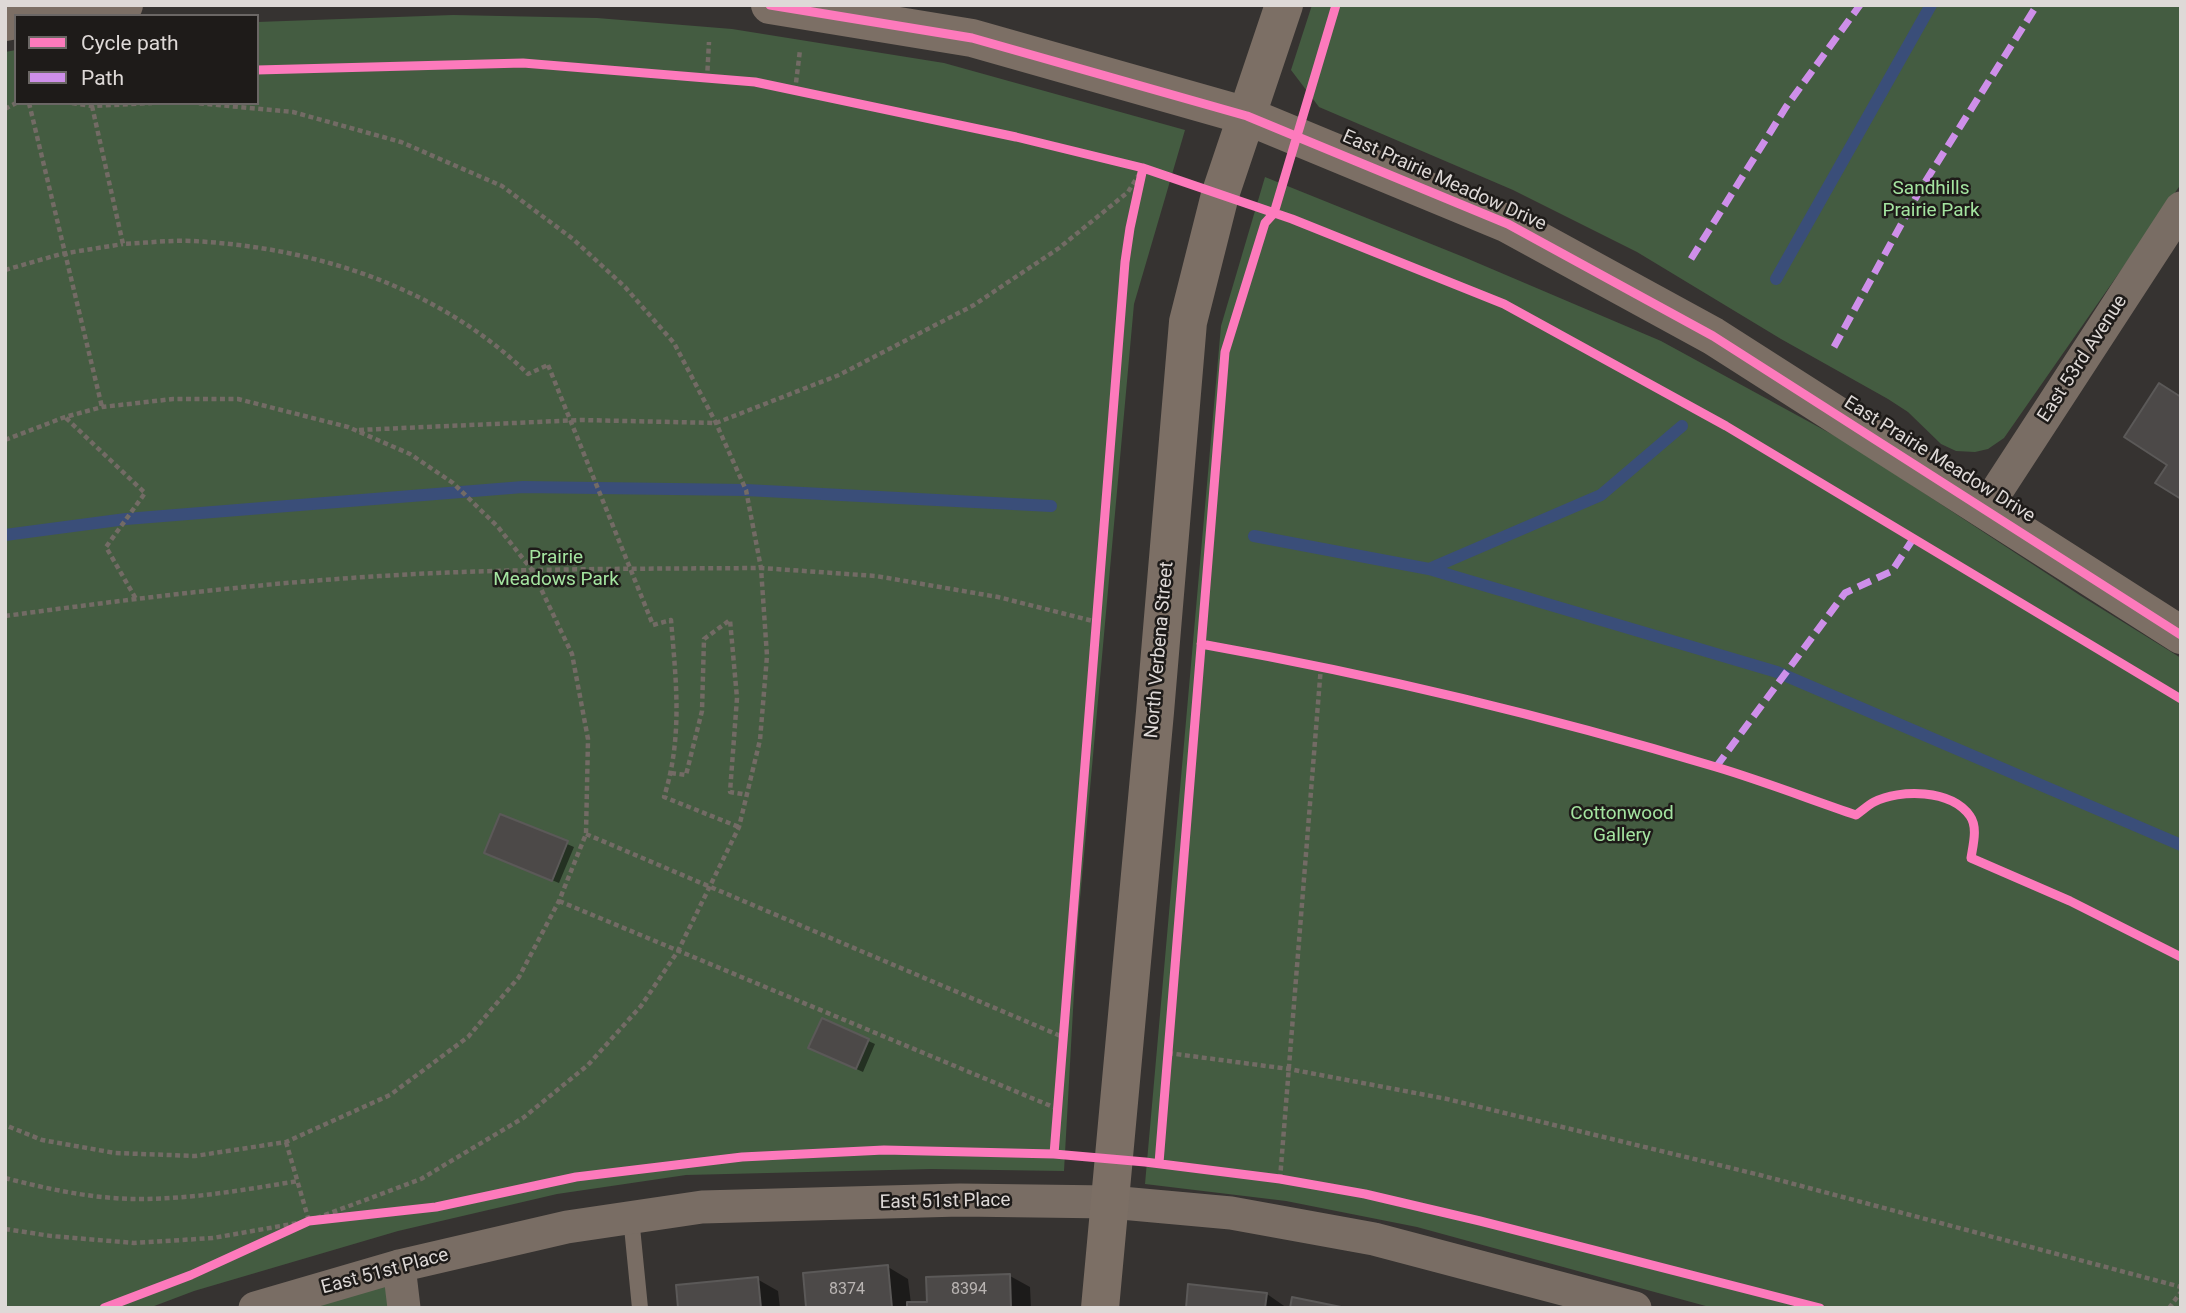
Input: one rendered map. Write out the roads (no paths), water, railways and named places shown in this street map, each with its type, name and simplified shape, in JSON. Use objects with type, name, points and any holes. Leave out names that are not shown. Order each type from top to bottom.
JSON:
[{"type":"street","name":"East Prairie Meadow Drive","points":[[770,5],[972,38],[1247,116],[1508,224],[1713,336],[2181,635]]},
{"type":"street","name":"North Verbena Street","points":[[1100,1308],[1188,322],[1220,195],[1283,5]]},
{"type":"street","points":[[58,14],[104,6]]},
{"type":"street","name":"East 53rd Avenue","points":[[1984,509],[2181,208]]},
{"type":"street","name":"East 51st Place","points":[[255,1308],[399,1266],[567,1227],[631,1217],[702,1207],[960,1200],[1110,1202],[1231,1213],[1374,1239],[1635,1308]]},
{"type":"street","points":[[399,1266],[404,1308]]},
{"type":"lane","points":[[631,1217],[640,1308]]},
{"type":"waterway","points":[[1776,279],[1931,5]]},
{"type":"waterway","points":[[1429,569],[1601,495],[1682,426]]},
{"type":"waterway","points":[[5,535],[126,519],[523,487],[746,490],[1051,506]]},
{"type":"waterway","points":[[1254,536],[1429,569],[1777,672],[2181,845]]},
{"type":"park label","name":"Sandhills Prairie Park","points":[[1931,200]]},
{"type":"park label","name":"Prairie Meadows Park","points":[[556,569]]},
{"type":"park label","name":"Cottonwood Gallery","points":[[1622,825]]}]
